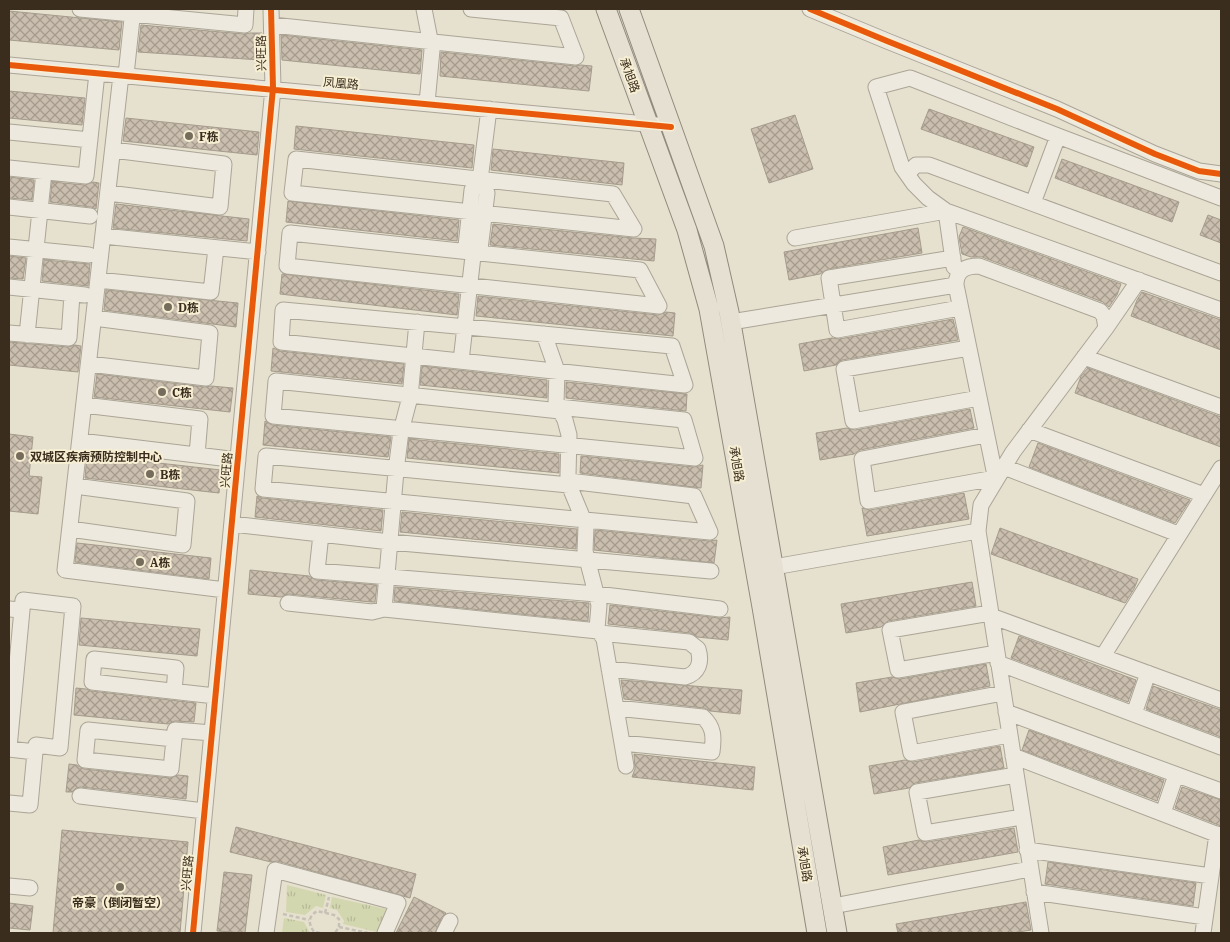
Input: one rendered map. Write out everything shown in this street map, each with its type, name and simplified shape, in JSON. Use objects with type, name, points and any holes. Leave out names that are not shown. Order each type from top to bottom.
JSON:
[{"type":"main road","name":"承旭路","points":[[606,9],[686,230],[708,309],[762,607],[817,933]]},
{"type":"main road","name":"承旭路","points":[[629,9],[714,246],[731,322],[838,933]]},
{"type":"street","points":[[80,9],[133,11],[245,25],[246,9]]},
{"type":"street","name":"兴旺路","points":[[193,933],[273,88],[272,9]]},
{"type":"street","points":[[424,9],[432,50],[427,103]]},
{"type":"street","points":[[272,25],[430,40],[576,57],[561,18],[470,9]]},
{"type":"street","points":[[810,9],[1057,108],[1155,154],[1199,171],[1221,174]]},
{"type":"street","points":[[133,11],[113,150],[65,570],[225,590]]},
{"type":"street","name":"凤凰路","points":[[9,65],[671,126]]},
{"type":"street","points":[[9,168],[86,176],[97,73]]},
{"type":"street","points":[[1221,198],[910,78],[876,87],[902,168],[928,198],[946,211],[1221,310]]},
{"type":"street","points":[[473,253],[466,246],[477,214],[472,190],[480,179],[489,109]]},
{"type":"street","points":[[9,132],[90,140]]},
{"type":"street","points":[[1033,203],[1058,136]]},
{"type":"street","points":[[108,193],[220,207],[224,164],[113,150]]},
{"type":"street","points":[[296,159],[480,179],[613,194],[634,229],[477,214],[292,193],[296,159]]},
{"type":"street","points":[[907,174],[916,166],[929,165],[1221,273]]},
{"type":"street","points":[[27,335],[44,172]]},
{"type":"street","points":[[9,207],[90,216]]},
{"type":"street","points":[[795,238],[946,211]]},
{"type":"street","points":[[946,211],[960,308],[986,436],[998,475]]},
{"type":"street","points":[[290,233],[473,253],[640,270],[659,306],[287,266],[290,233]]},
{"type":"street","points":[[103,236],[258,252]]},
{"type":"street","points":[[9,247],[89,255]]},
{"type":"street","points":[[98,280],[211,292],[216,248]]},
{"type":"street","points":[[461,361],[473,253]]},
{"type":"street","points":[[953,258],[829,278],[837,330],[960,308]]},
{"type":"street","points":[[956,281],[957,274],[963,269],[970,266],[979,266],[1100,311],[1104,316],[1106,328]]},
{"type":"street","points":[[1041,933],[978,531],[981,505],[998,475],[1029,430],[1106,328],[1139,280]]},
{"type":"street","points":[[731,322],[833,305],[956,281]]},
{"type":"street","points":[[9,287],[79,295],[68,338],[9,333]]},
{"type":"street","points":[[283,310],[465,327],[672,346],[685,385],[280,342],[283,310]]},
{"type":"street","points":[[89,364],[206,378],[210,333],[94,318]]},
{"type":"street","points":[[384,609],[396,468],[402,428],[410,396],[417,322]]},
{"type":"street","points":[[544,334],[557,371],[556,403],[565,420],[569,445],[569,483],[586,526],[585,551],[599,605],[599,632],[604,639],[626,766]]},
{"type":"street","points":[[969,348],[844,369],[853,421],[979,398]]},
{"type":"street","points":[[1084,357],[1221,407]]},
{"type":"street","points":[[276,381],[410,396],[559,409],[684,420],[695,458],[272,416],[276,381]]},
{"type":"street","points":[[84,405],[200,419],[197,455]]},
{"type":"street","points":[[1029,430],[1204,495]]},
{"type":"street","points":[[986,436],[862,459],[868,501],[998,475],[1178,534]]},
{"type":"street","points":[[80,441],[197,455],[266,456],[694,496],[710,532],[263,489],[266,456]]},
{"type":"street","points":[[1103,656],[1221,468]]},
{"type":"street","points":[[70,529],[183,544],[187,501],[76,486]]},
{"type":"street","points":[[232,524],[390,542],[711,571]]},
{"type":"street","points":[[774,567],[978,531]]},
{"type":"street","points":[[320,534],[317,571],[596,594],[720,609]]},
{"type":"street","points":[[9,803],[30,805],[36,752],[36,745],[60,748],[73,606],[23,600],[15,610],[9,749],[36,752]]},
{"type":"street","points":[[288,603],[372,612],[384,609],[689,642],[698,649],[701,658],[696,672],[685,677],[609,668]]},
{"type":"street","points":[[1221,700],[991,614],[890,630],[898,670],[997,658],[1221,747]]},
{"type":"street","points":[[174,691],[176,668],[94,659],[92,682],[215,696]]},
{"type":"street","points":[[1134,714],[1148,673]]},
{"type":"street","points":[[1003,692],[903,712],[911,753],[1009,735]]},
{"type":"street","points":[[616,708],[703,717],[710,724],[714,739],[712,752],[622,743]]},
{"type":"street","points":[[1006,712],[1221,791]]},
{"type":"street","points":[[174,738],[88,730],[85,760],[171,769],[175,730],[212,733]]},
{"type":"street","points":[[1013,756],[1219,835],[1203,933]]},
{"type":"street","points":[[1016,775],[917,792],[925,834],[1022,817]]},
{"type":"street","points":[[1163,813],[1176,775]]},
{"type":"street","points":[[80,796],[204,811]]},
{"type":"street","points":[[1027,850],[1211,876]]},
{"type":"street","points":[[266,933],[275,870],[398,903],[386,933]]},
{"type":"street","points":[[833,906],[1030,870]]},
{"type":"street","points":[[9,886],[30,888]]},
{"type":"street","points":[[1034,892],[1205,917]]},
{"type":"path","points":[[269,911],[309,920]]},
{"type":"path","points":[[320,933],[314,932],[310,927],[309,920],[317,911],[334,915],[339,919],[339,927],[335,933]]},
{"type":"path","points":[[339,927],[368,933]]},
{"type":"green space","points":[[287,885],[326,895],[323,908],[316,906],[305,915],[286,912]]},
{"type":"green space","points":[[332,897],[386,909],[377,932],[343,924],[344,921],[337,910],[330,908]]},
{"type":"green space","points":[[284,918],[304,922],[310,933],[282,933]]},
{"type":"building","points":[[9,11],[122,22],[119,50],[9,40]]},
{"type":"building","points":[[141,25],[244,34],[262,33],[263,58],[261,60],[138,52]]},
{"type":"building","points":[[281,35],[422,50],[420,74],[282,60]]},
{"type":"building","points":[[441,52],[575,66],[592,66],[589,91],[440,76]]},
{"type":"building","points":[[9,91],[85,98],[82,125],[9,118]]},
{"type":"building","points":[[929,109],[1034,147],[1027,167],[921,129]]},
{"type":"building","points":[[795,115],[813,169],[769,183],[751,129]]},
{"type":"building","name":"F栋","points":[[126,118],[259,132],[257,155],[123,141]]},
{"type":"building","points":[[296,126],[474,145],[472,168],[294,149]]},
{"type":"building","points":[[493,149],[624,163],[622,185],[491,170]]},
{"type":"building","points":[[1062,159],[1179,202],[1172,222],[1055,178]]},
{"type":"building","points":[[9,177],[34,180],[32,200],[9,198]]},
{"type":"building","points":[[52,182],[85,185],[93,182],[99,183],[96,209],[50,202]]},
{"type":"building","points":[[288,201],[459,220],[457,241],[286,222]]},
{"type":"building","points":[[116,204],[249,219],[247,241],[113,228]]},
{"type":"building","points":[[1208,215],[1221,220],[1221,243],[1200,235]]},
{"type":"building","points":[[493,224],[656,239],[654,261],[490,245]]},
{"type":"building","points":[[963,227],[1121,284],[1117,295],[1109,307],[1103,302],[982,257],[971,257],[962,254],[959,237]]},
{"type":"building","points":[[918,228],[922,253],[828,269],[820,274],[789,280],[784,252]]},
{"type":"building","points":[[9,256],[26,258],[23,279],[9,278]]},
{"type":"building","points":[[44,260],[90,264],[88,286],[42,281]]},
{"type":"building","points":[[282,274],[459,294],[457,315],[280,294]]},
{"type":"building","name":"D栋","points":[[106,290],[238,303],[236,327],[104,310]]},
{"type":"building","points":[[1142,292],[1221,320],[1221,350],[1131,316]]},
{"type":"building","points":[[478,296],[658,315],[666,312],[675,313],[673,336],[476,316]]},
{"type":"building","points":[[953,319],[958,340],[842,360],[836,365],[804,371],[799,344]]},
{"type":"building","points":[[9,342],[68,347],[81,346],[78,372],[9,365]]},
{"type":"building","points":[[273,348],[280,351],[404,364],[402,384],[271,371]]},
{"type":"building","points":[[422,366],[547,380],[547,398],[420,385]]},
{"type":"building","points":[[1088,368],[1221,417],[1221,447],[1075,393],[1081,376]]},
{"type":"building","name":"C栋","points":[[97,374],[205,387],[233,388],[230,412],[94,397]]},
{"type":"building","points":[[566,382],[687,394],[686,411],[566,398]]},
{"type":"building","points":[[970,409],[974,428],[860,450],[854,454],[820,460],[816,433],[847,428],[855,430]]},
{"type":"building","points":[[265,421],[272,425],[391,437],[388,457],[263,445]]},
{"type":"building","name":"双城区疾病预防控制中心","points":[[9,434],[33,437],[29,476],[42,477],[38,514],[9,511]]},
{"type":"building","points":[[409,439],[559,454],[559,473],[407,458]]},
{"type":"building","points":[[1038,443],[1190,500],[1175,523],[1029,467]]},
{"type":"building","name":"B栋","points":[[87,455],[221,470],[219,493],[85,478]]},
{"type":"building","points":[[581,456],[694,467],[703,465],[701,488],[580,473]]},
{"type":"building","points":[[964,493],[969,519],[867,536],[862,508],[870,510]]},
{"type":"building","points":[[257,496],[383,510],[381,531],[255,517]]},
{"type":"building","points":[[402,512],[577,529],[576,549],[400,532]]},
{"type":"building","points":[[1000,528],[1138,579],[1134,589],[1125,603],[991,554]]},
{"type":"building","points":[[595,530],[709,541],[717,540],[714,563],[594,550]]},
{"type":"building","name":"A栋","points":[[77,543],[211,558],[209,579],[75,562]]},
{"type":"building","points":[[250,570],[309,576],[316,580],[377,585],[375,602],[289,594],[281,597],[248,594]]},
{"type":"building","points":[[972,582],[976,606],[888,621],[881,627],[846,633],[841,604]]},
{"type":"building","points":[[395,587],[589,603],[588,621],[394,601]]},
{"type":"building","points":[[610,605],[719,618],[730,617],[728,640],[697,637],[690,633],[608,624]]},
{"type":"building","points":[[81,618],[200,629],[197,656],[79,645]]},
{"type":"building","points":[[1019,636],[1136,680],[1128,702],[1011,658]]},
{"type":"building","points":[[986,664],[990,686],[860,712],[856,683],[892,677],[900,679]]},
{"type":"building","points":[[621,680],[742,690],[740,714],[624,699]]},
{"type":"building","points":[[1153,686],[1221,710],[1221,737],[1146,709]]},
{"type":"building","points":[[76,688],[196,703],[194,722],[175,721],[168,724],[74,715]]},
{"type":"building","points":[[1029,730],[1164,780],[1157,801],[1022,750]]},
{"type":"building","points":[[1000,746],[1004,768],[915,783],[909,788],[874,794],[869,766],[905,760],[913,762]]},
{"type":"building","points":[[634,754],[755,767],[753,790],[632,777],[635,769]]},
{"type":"building","points":[[69,764],[77,765],[84,769],[170,778],[178,775],[188,776],[186,799],[81,787],[76,788],[72,792],[66,792]]},
{"type":"building","points":[[1182,787],[1221,800],[1221,826],[1175,808]]},
{"type":"building","points":[[236,827],[416,874],[410,898],[277,861],[271,862],[230,852]]},
{"type":"building","points":[[1014,828],[1018,852],[888,875],[883,847],[919,840],[927,842]]},
{"type":"building","name":"帝豪（倒闭暂空）","points":[[62,830],[188,842],[180,933],[53,933]]},
{"type":"building","points":[[1048,862],[1196,883],[1193,906],[1045,884]]},
{"type":"building","points":[[224,872],[252,875],[245,933],[217,931]]},
{"type":"building","points":[[414,897],[446,913],[442,917],[435,933],[396,933]]},
{"type":"building","points":[[1026,902],[1031,930],[1012,933],[898,933],[896,924]]},
{"type":"building","points":[[9,903],[33,906],[30,930],[9,928]]},
{"type":"cycle path","points":[[193,933],[273,88],[271,9]]},
{"type":"cycle path","points":[[810,9],[1057,109],[1155,154],[1199,171],[1221,174]]},
{"type":"cycle path","points":[[9,65],[671,127]]},
{"type":"place","name":"F栋","points":[[189,136]]},
{"type":"place","name":"D栋","points":[[168,307]]},
{"type":"place","name":"C栋","points":[[162,392]]},
{"type":"place","name":"双城区疾病预防控制中心","points":[[20,456]]},
{"type":"place","name":"B栋","points":[[150,474]]},
{"type":"place","name":"A栋","points":[[140,562]]},
{"type":"place","name":"帝豪（倒闭暂空）","points":[[120,887]]}]
